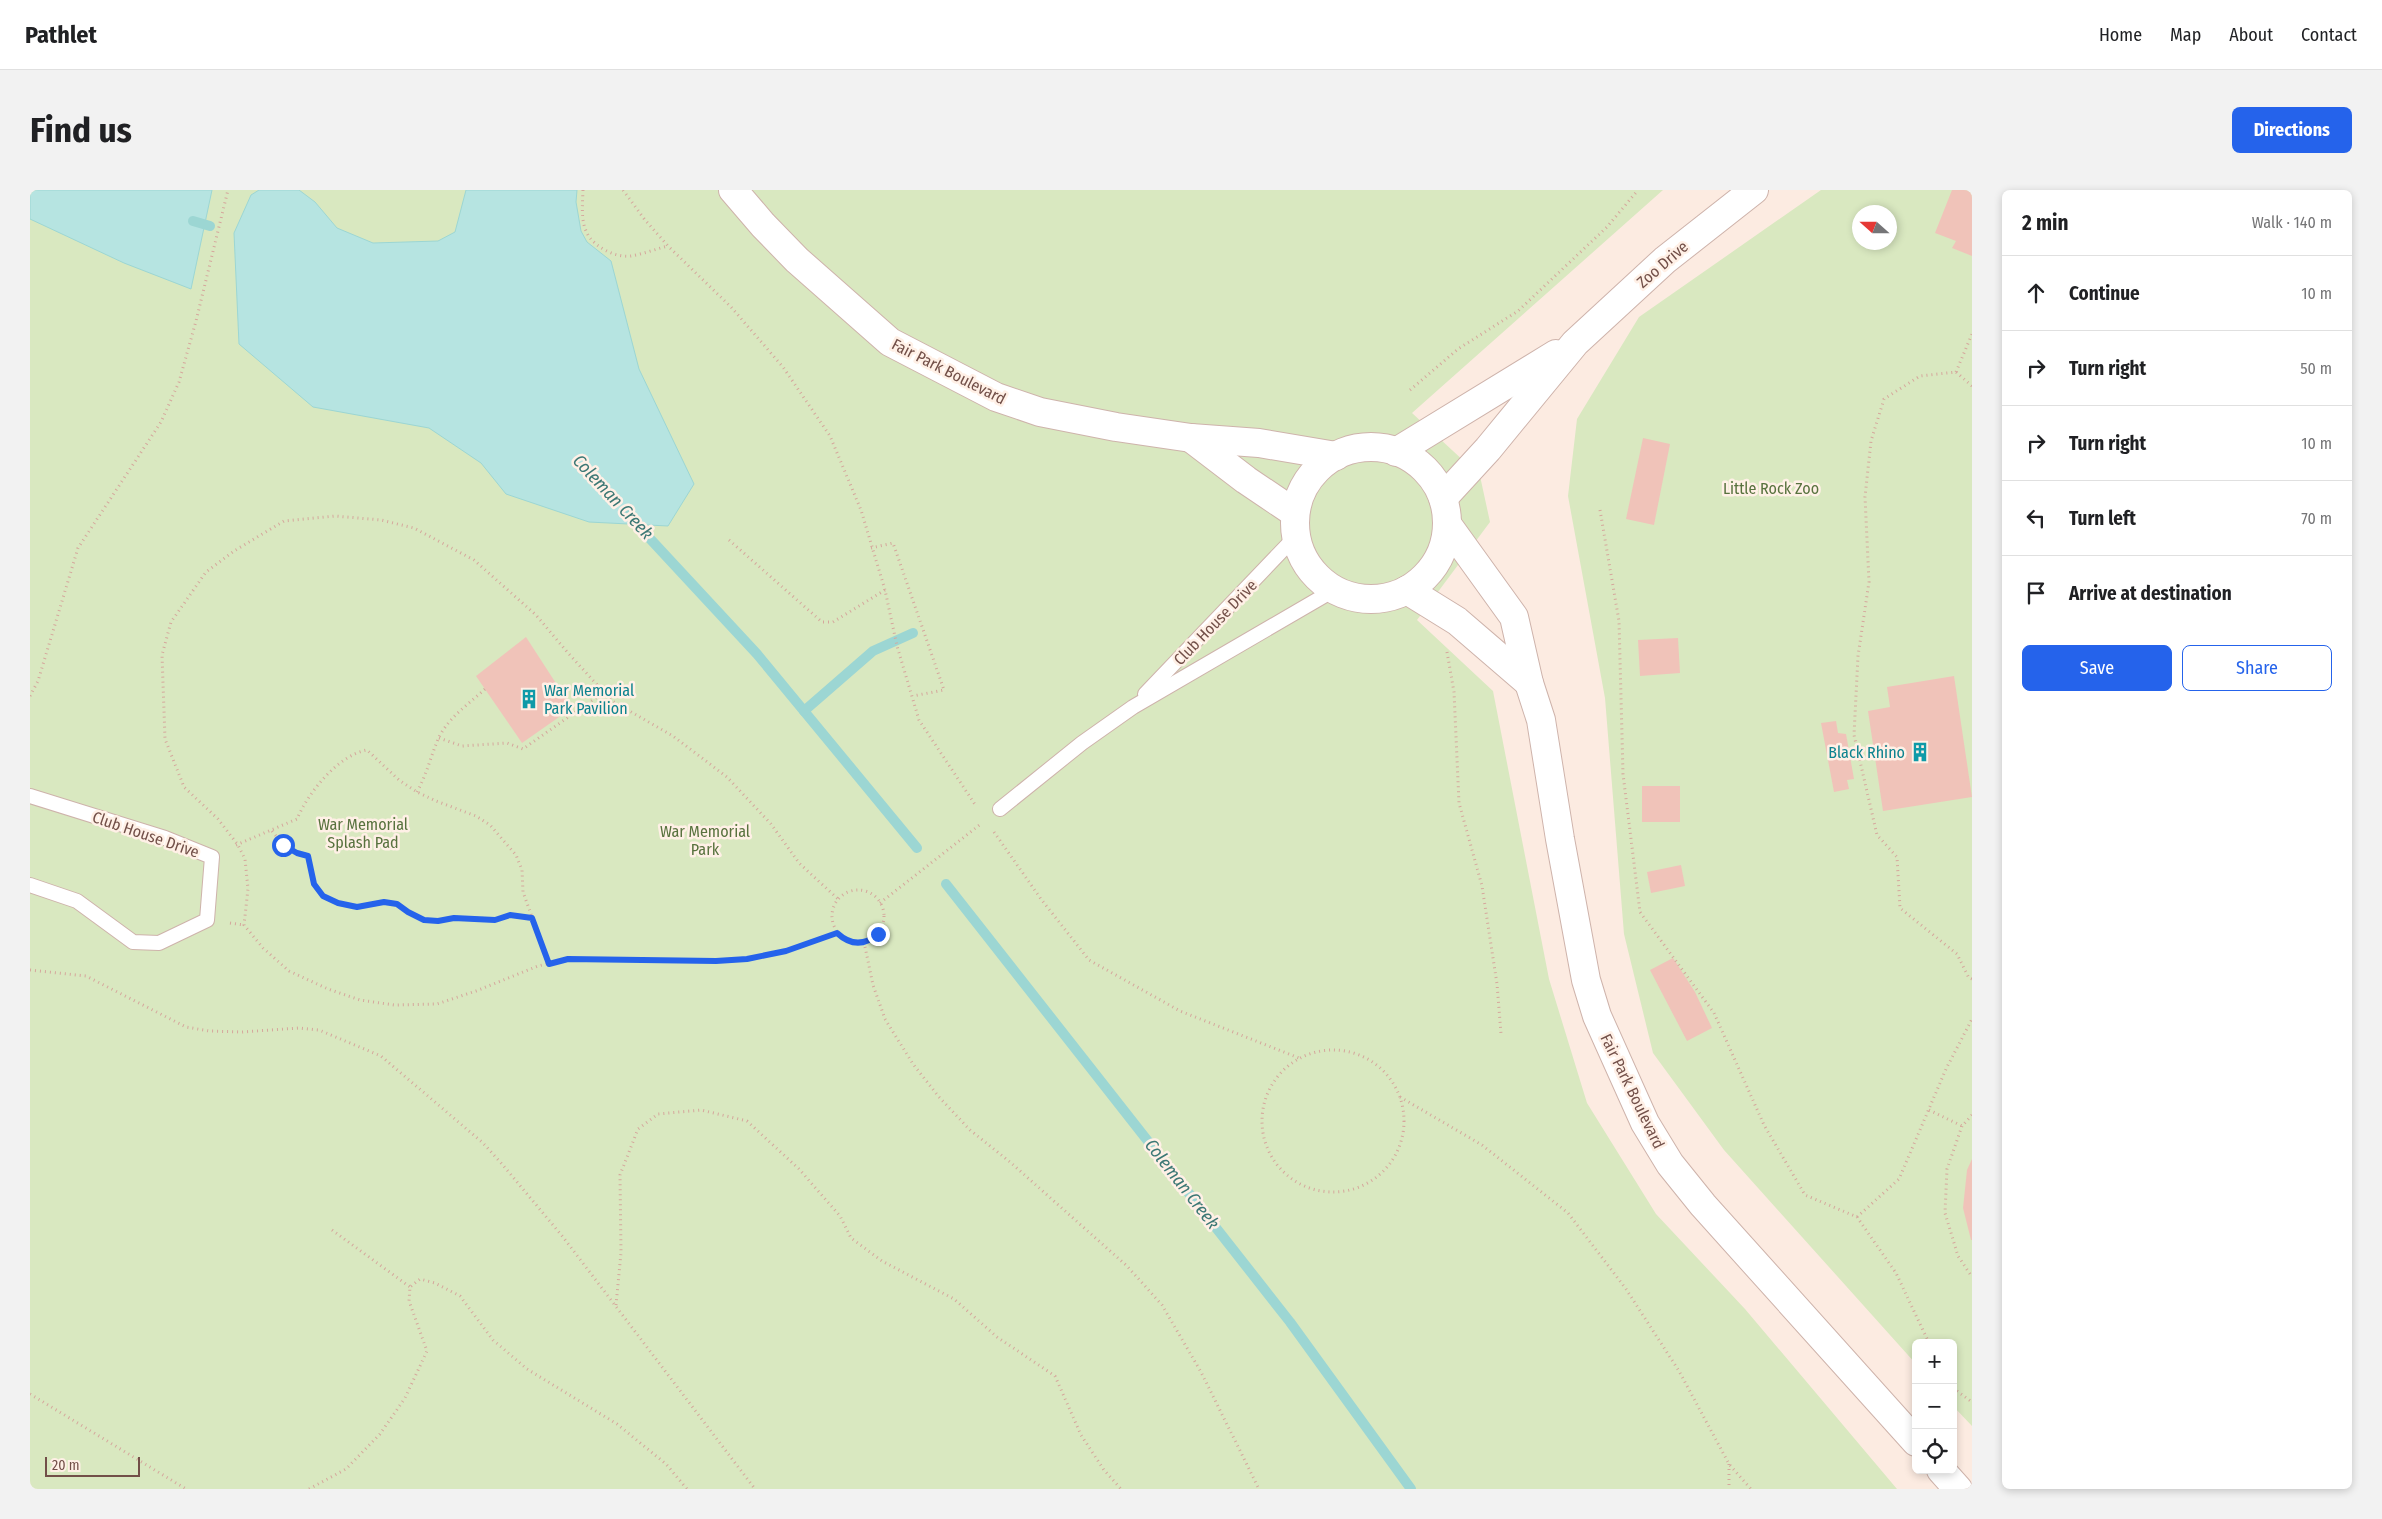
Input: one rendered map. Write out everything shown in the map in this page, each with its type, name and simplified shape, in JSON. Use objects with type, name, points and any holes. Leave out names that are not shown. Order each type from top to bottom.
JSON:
[{"type":"street","name":"Fair Park Boulevard","points":[[733,190],[763,225],[798,260],[890,342],[996,397],[1040,412],[1116,427],[1191,438],[1259,444],[1336,456]]},
{"type":"street","name":"Zoo Drive","points":[[1445,511],[1488,449],[1575,343],[1665,260],[1754,190]]},
{"type":"street","name":"Zoo Drive","points":[[1396,452],[1575,343]]},
{"type":"street","name":"Fair Park Boulevard","points":[[1191,438],[1246,480],[1296,525]]},
{"type":"street","name":"Fair Park Boulevard","points":[[1296,525],[1303,488],[1318,468],[1336,456],[1361,447],[1386,448],[1409,456],[1428,471],[1445,511],[1514,616],[1529,683],[1541,720],[1586,980],[1597,1016],[1645,1123],[1670,1164],[1703,1205],[1912,1438]]},
{"type":"street","points":[[1296,525],[1306,564],[1324,584],[1347,596],[1373,600],[1398,595],[1421,582],[1437,563],[1446,540],[1445,511]]},
{"type":"street","points":[[1407,590],[1457,621],[1529,683]]},
{"type":"street","points":[[1945,1474],[1958,1489]]},
{"type":"lane","name":"Club House Drive","points":[[1133,707],[1296,525]]},
{"type":"lane","name":"Club House Drive","points":[[1000,809],[1082,743],[1133,707],[1334,590]]},
{"type":"lane","name":"Club House Drive","points":[[30,796],[165,838],[212,857],[207,920],[159,943],[133,942],[77,901],[30,885]]},
{"type":"path","points":[[30,696],[38,680],[78,548],[161,422],[179,382],[228,190]]},
{"type":"path","points":[[583,190],[582,215],[586,234],[594,244],[612,254],[629,256],[668,246]]},
{"type":"path","points":[[623,190],[645,220],[668,246],[731,307],[783,367],[830,436],[861,510],[885,590],[897,646],[919,720],[981,812]]},
{"type":"path","points":[[1410,390],[1458,349],[1518,312],[1607,227],[1638,190]]},
{"type":"path","points":[[1956,372],[1972,334]]},
{"type":"path","points":[[1972,386],[1956,372],[1920,376],[1884,399],[1871,441],[1865,497],[1869,582],[1858,656],[1854,735],[1878,835],[1897,857],[1900,908],[1957,954],[1969,978],[1972,979]]},
{"type":"path","points":[[1600,510],[1619,621],[1623,774],[1640,912],[1714,1013],[1764,1125],[1805,1195],[1857,1217],[1896,1273],[1926,1339]]},
{"type":"path","points":[[837,933],[786,951],[747,959],[716,961],[568,959],[437,1004],[394,1005],[360,1000],[328,989],[290,971],[263,948],[244,925],[248,889],[245,859],[238,844],[218,819],[184,787],[166,739],[162,656],[171,622],[206,572],[234,551],[284,521],[335,516],[381,520],[414,528],[474,560],[536,615],[612,701],[673,736],[727,777],[771,824],[799,863],[838,899]]},
{"type":"path","points":[[729,540],[822,622],[833,622],[885,590]]},
{"type":"path","points":[[872,548],[893,543],[944,690],[913,696]]},
{"type":"path","points":[[1445,644],[1454,692],[1459,803],[1482,886],[1497,984],[1501,1034]]},
{"type":"path","points":[[416,792],[426,775],[439,738],[449,721],[485,689]]},
{"type":"path","points":[[439,738],[462,746],[507,742],[523,749],[605,693]]},
{"type":"path","points":[[238,844],[296,820],[305,801],[354,752],[367,750],[398,780],[416,792],[436,802],[476,816],[490,825],[516,855],[522,870],[523,892],[549,964]]},
{"type":"path","points":[[991,828],[1041,899],[1088,960],[1180,1011],[1299,1058]]},
{"type":"path","points":[[272,831],[283,845],[297,853],[308,856],[314,884],[323,896],[338,903],[357,907],[384,902],[397,904],[424,920],[438,921],[454,918],[495,920],[510,915],[532,918]]},
{"type":"path","points":[[880,903],[964,837]]},
{"type":"path","points":[[865,891],[873,894],[880,903],[884,918],[878,934],[864,942],[853,943],[837,933],[831,917],[832,909],[838,899],[848,892],[865,891]]},
{"type":"path","points":[[864,942],[873,985],[884,1019],[913,1064],[939,1097],[970,1130],[1010,1162],[1127,1266],[1162,1305],[1201,1372],[1259,1489]]},
{"type":"path","points":[[30,970],[86,976],[186,1027],[209,1031],[242,1032],[299,1028],[319,1030],[381,1056],[484,1143],[563,1236],[755,1489]]},
{"type":"path","points":[[1857,1217],[1899,1179],[1928,1110],[1972,1019]]},
{"type":"path","points":[[1332,1049],[1358,1054],[1381,1068],[1393,1081],[1400,1097],[1404,1115],[1404,1131],[1399,1147],[1391,1162],[1380,1174],[1366,1184],[1350,1190],[1326,1191],[1302,1185],[1288,1176],[1276,1164],[1263,1134],[1262,1116],[1265,1098],[1273,1083],[1284,1069],[1299,1058],[1315,1052],[1332,1049]]},
{"type":"path","points":[[1400,1097],[1482,1145],[1568,1212],[1626,1289],[1679,1371],[1729,1464],[1751,1489]]},
{"type":"path","points":[[616,1306],[621,1253],[620,1175],[638,1129],[658,1114],[701,1110],[747,1121],[799,1169],[840,1216],[851,1238],[882,1262],[954,1300],[997,1337],[1054,1376],[1081,1435],[1104,1470],[1121,1489]]},
{"type":"path","points":[[1928,1110],[1962,1126]]},
{"type":"path","points":[[1972,1115],[1962,1126],[1947,1168],[1945,1213],[1958,1256],[1972,1277]]},
{"type":"path","points":[[332,1230],[410,1287]]},
{"type":"path","points":[[410,1287],[420,1279],[435,1283],[460,1296],[499,1346],[527,1369],[617,1424],[666,1464],[687,1489]]},
{"type":"path","points":[[309,1489],[346,1469],[380,1434],[405,1398],[427,1351],[410,1302],[410,1287]]},
{"type":"path","points":[[1957,1391],[1972,1402]]},
{"type":"path","points":[[30,1394],[186,1489]]},
{"type":"path","points":[[1729,1464],[1729,1489]]},
{"type":"green space","name":"War Memorial Park","points":[[30,190],[1663,190],[1412,413],[1480,476],[1490,522],[1417,620],[1493,691],[1549,979],[1587,1103],[1656,1214],[1745,1309],[1897,1489],[30,1489]]},
{"type":"green space","name":"Little Rock Zoo","points":[[1821,190],[1972,190],[1972,1426],[1957,1410],[1957,1339],[1912,1339],[1912,1360],[1724,1150],[1653,1053],[1624,934],[1605,698],[1568,496],[1577,419],[1639,317]]},
{"type":"water","points":[[30,190],[212,190],[191,289],[124,263],[30,219]]},
{"type":"water","points":[[259,190],[299,190],[315,202],[337,228],[373,243],[438,241],[455,232],[466,190],[577,190],[576,202],[581,231],[587,242],[611,261],[639,369],[694,484],[668,526],[589,522],[506,494],[481,463],[429,428],[313,407],[239,344],[234,233],[251,195]]},
{"type":"building","points":[[1952,190],[1972,190],[1972,256],[1952,248],[1956,241],[1935,233]]},
{"type":"building","points":[[1643,438],[1670,444],[1654,525],[1626,519]]},
{"type":"building","name":"War Memorial Park Pavilion","points":[[526,637],[572,708],[522,743],[476,676]]},
{"type":"building","points":[[1678,638],[1680,673],[1640,676],[1638,640]]},
{"type":"building","name":"Black Rhino","points":[[1954,676],[1972,797],[1883,811],[1868,711],[1890,707],[1887,687]]},
{"type":"building","points":[[1836,721],[1838,733],[1846,734],[1854,779],[1847,780],[1849,789],[1834,792],[1821,723]]},
{"type":"building","points":[[1642,786],[1680,786],[1680,822],[1642,822]]},
{"type":"building","points":[[1681,865],[1685,886],[1651,893],[1647,872]]},
{"type":"building","points":[[1673,958],[1695,992],[1712,1028],[1687,1041],[1650,970]]},
{"type":"building","points":[[1972,1159],[1971,1240],[1963,1208],[1967,1170]]},
{"type":"waterway","name":"Coleman Creek","points":[[193,221],[210,226]]},
{"type":"waterway","name":"Coleman Creek","points":[[628,515],[757,654],[917,848]]},
{"type":"waterway","points":[[804,711],[873,651],[913,633]]},
{"type":"waterway","name":"Coleman Creek","points":[[946,884],[1290,1322],[1411,1489]]},
{"type":"place","name":"War Memorial Park Pavilion","points":[[529,699]]},
{"type":"place","name":"Black Rhino","points":[[1920,752]]},
{"type":"route","points":[[283,845],[297,853],[308,856],[314,884],[323,896],[338,903],[357,907],[384,902],[397,904],[424,920],[438,921],[454,918],[495,920],[510,915],[532,918],[549,964],[568,959],[716,961],[747,959],[786,951],[819,941],[837,933],[844,940],[853,943],[871,940],[878,934]]},
{"type":"park label","name":"War Memorial Splash Pad","points":[[363,833]]}]
